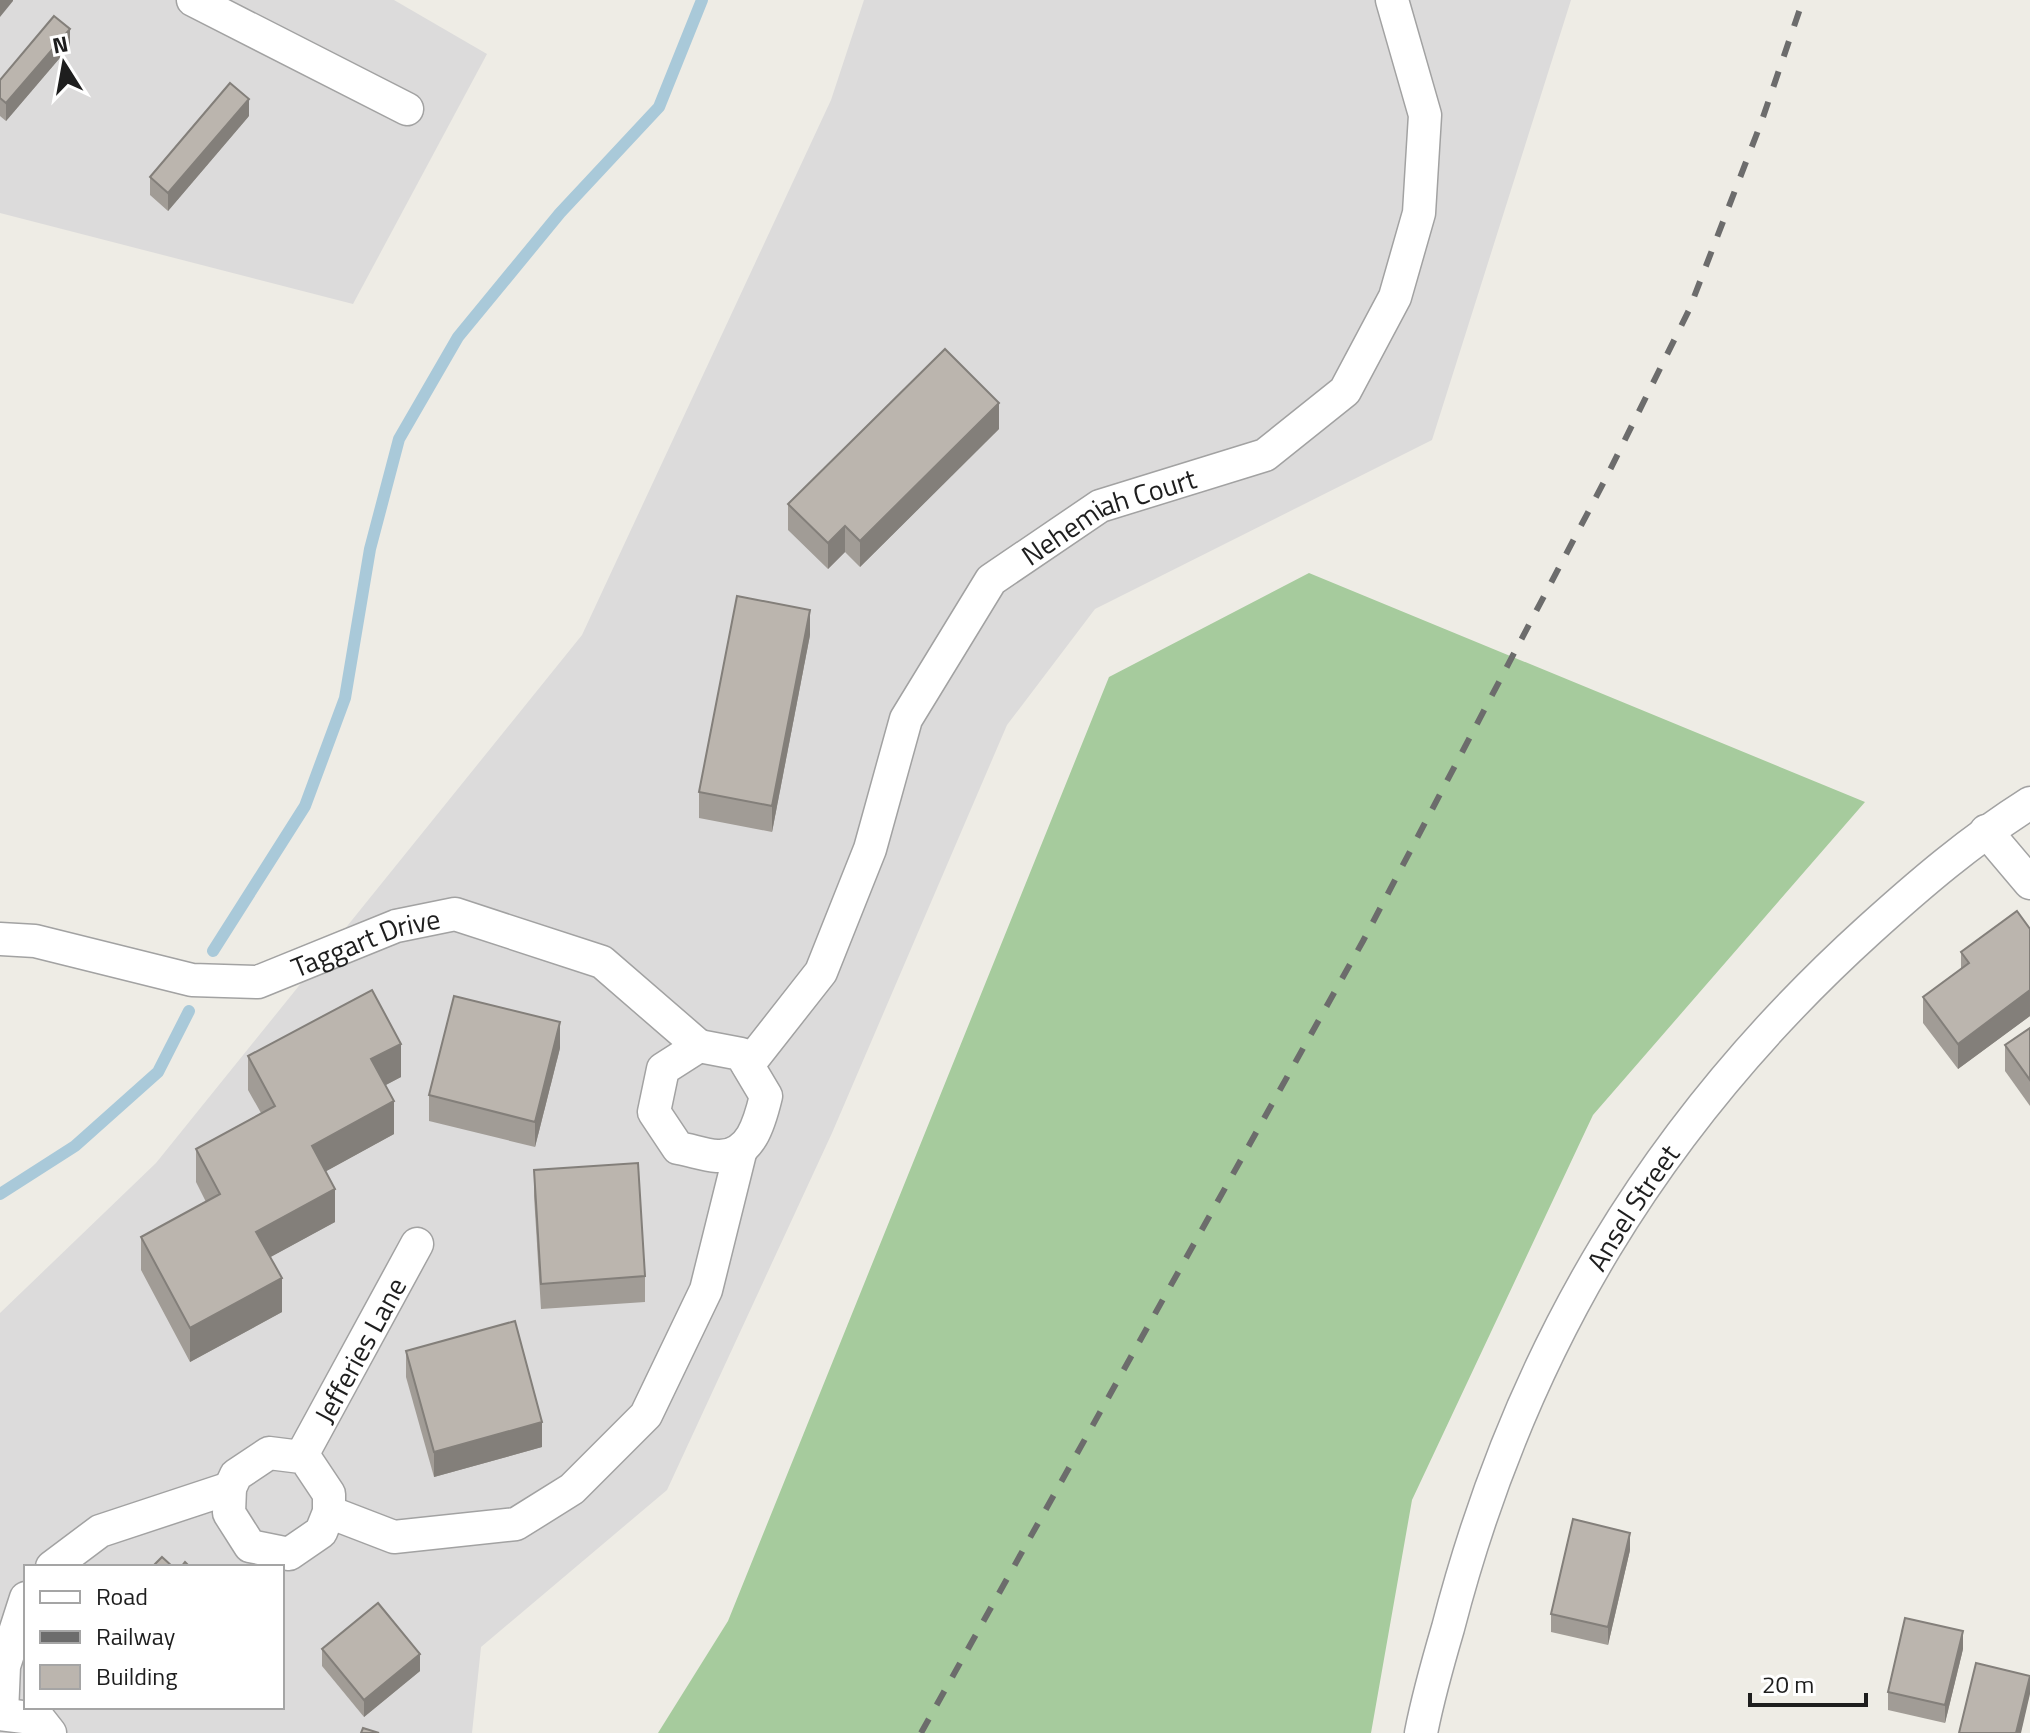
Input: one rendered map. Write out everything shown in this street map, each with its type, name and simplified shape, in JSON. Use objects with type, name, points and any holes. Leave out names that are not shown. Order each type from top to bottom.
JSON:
[{"type":"street","points":[[193,0],[407,109]]},
{"type":"street","name":"Nehemiah Court","points":[[748,1065],[821,972],[870,849],[906,719],[991,580],[1100,506],[1265,455],[1345,391],[1395,297],[1419,213],[1425,115],[1392,0]]},
{"type":"street","name":"Ansel Street","points":[[1421,1733],[1464,1566],[1487,1496],[1533,1383],[1596,1261],[1653,1171],[1727,1074],[1809,984],[1941,865],[2030,803]]},
{"type":"street","points":[[1986,831],[2030,883]]},
{"type":"street","name":"Taggart Drive","points":[[0,939],[35,941],[192,980],[258,982],[396,926],[455,914],[602,962],[699,1046]]},
{"type":"street","points":[[699,1046],[741,1054],[748,1065],[766,1096],[757,1132],[741,1149],[720,1157],[678,1148],[654,1112],[663,1069],[699,1046]]},
{"type":"street","points":[[329,1512],[394,1537],[516,1524],[572,1489],[646,1415],[706,1290],[741,1149]]},
{"type":"street","name":"Jefferies Lane","points":[[301,1457],[417,1244]]},
{"type":"street","points":[[269,1453],[301,1457],[329,1494],[329,1512],[321,1532],[289,1554],[250,1546],[229,1513],[230,1488],[236,1475],[269,1453]]},
{"type":"street","points":[[55,1565],[100,1531],[230,1488]]},
{"type":"street","points":[[24,1604],[4,1666],[1,1713],[39,1719],[50,1733]]},
{"type":"shaded area","points":[[0,0],[394,0],[487,54],[353,304],[0,213]]},
{"type":"shaded area","points":[[864,0],[1571,0],[1432,440],[1095,609],[1007,725],[832,1133],[667,1490],[481,1647],[472,1733],[0,1733],[0,1313],[156,1163],[582,635],[831,100]]},
{"type":"green space","points":[[1309,573],[1865,802],[1593,1115],[1412,1500],[1371,1733],[658,1733],[728,1621],[1109,677]]},
{"type":"building","points":[[54,16],[70,29],[6,103],[0,98],[0,80]]},
{"type":"building","points":[[230,83],[249,99],[168,193],[150,177]]},
{"type":"building","points":[[945,349],[999,403],[860,541],[845,526],[828,543],[788,504]]},
{"type":"building","points":[[737,596],[810,610],[772,806],[699,792]]},
{"type":"building","points":[[2017,911],[2030,929],[2030,990],[1958,1044],[1923,997],[1969,963],[1961,952]]},
{"type":"building","points":[[372,990],[401,1044],[371,1059],[394,1101],[312,1146],[335,1189],[256,1232],[282,1278],[190,1328],[141,1237],[220,1194],[196,1149],[275,1106],[248,1056]]},
{"type":"building","points":[[454,996],[560,1022],[535,1122],[429,1095]]},
{"type":"building","points":[[2030,1028],[2030,1080],[2005,1045]]},
{"type":"building","points":[[638,1163],[645,1276],[541,1284],[534,1170]]},
{"type":"building","points":[[515,1321],[542,1422],[434,1452],[406,1351]]},
{"type":"building","points":[[1573,1519],[1630,1533],[1608,1627],[1551,1614]]},
{"type":"building","points":[[162,1557],[171,1565],[154,1565]]},
{"type":"building","points":[[378,1603],[420,1654],[364,1700],[322,1649]]},
{"type":"building","points":[[1905,1618],[1963,1631],[1945,1705],[1888,1692]]},
{"type":"building","points":[[1976,1663],[2030,1676],[2016,1733],[1959,1733]]},
{"type":"building","points":[[363,1728],[379,1733],[361,1733]]},
{"type":"waterway","points":[[213,951],[305,806],[345,698],[370,549],[399,439],[458,337],[560,213],[659,107],[702,0]]},
{"type":"waterway","points":[[0,1194],[75,1146],[158,1072],[189,1011]]},
{"type":"railway","points":[[921,1733],[1363,941],[1606,478],[1689,310],[1761,123],[1803,0]]}]
